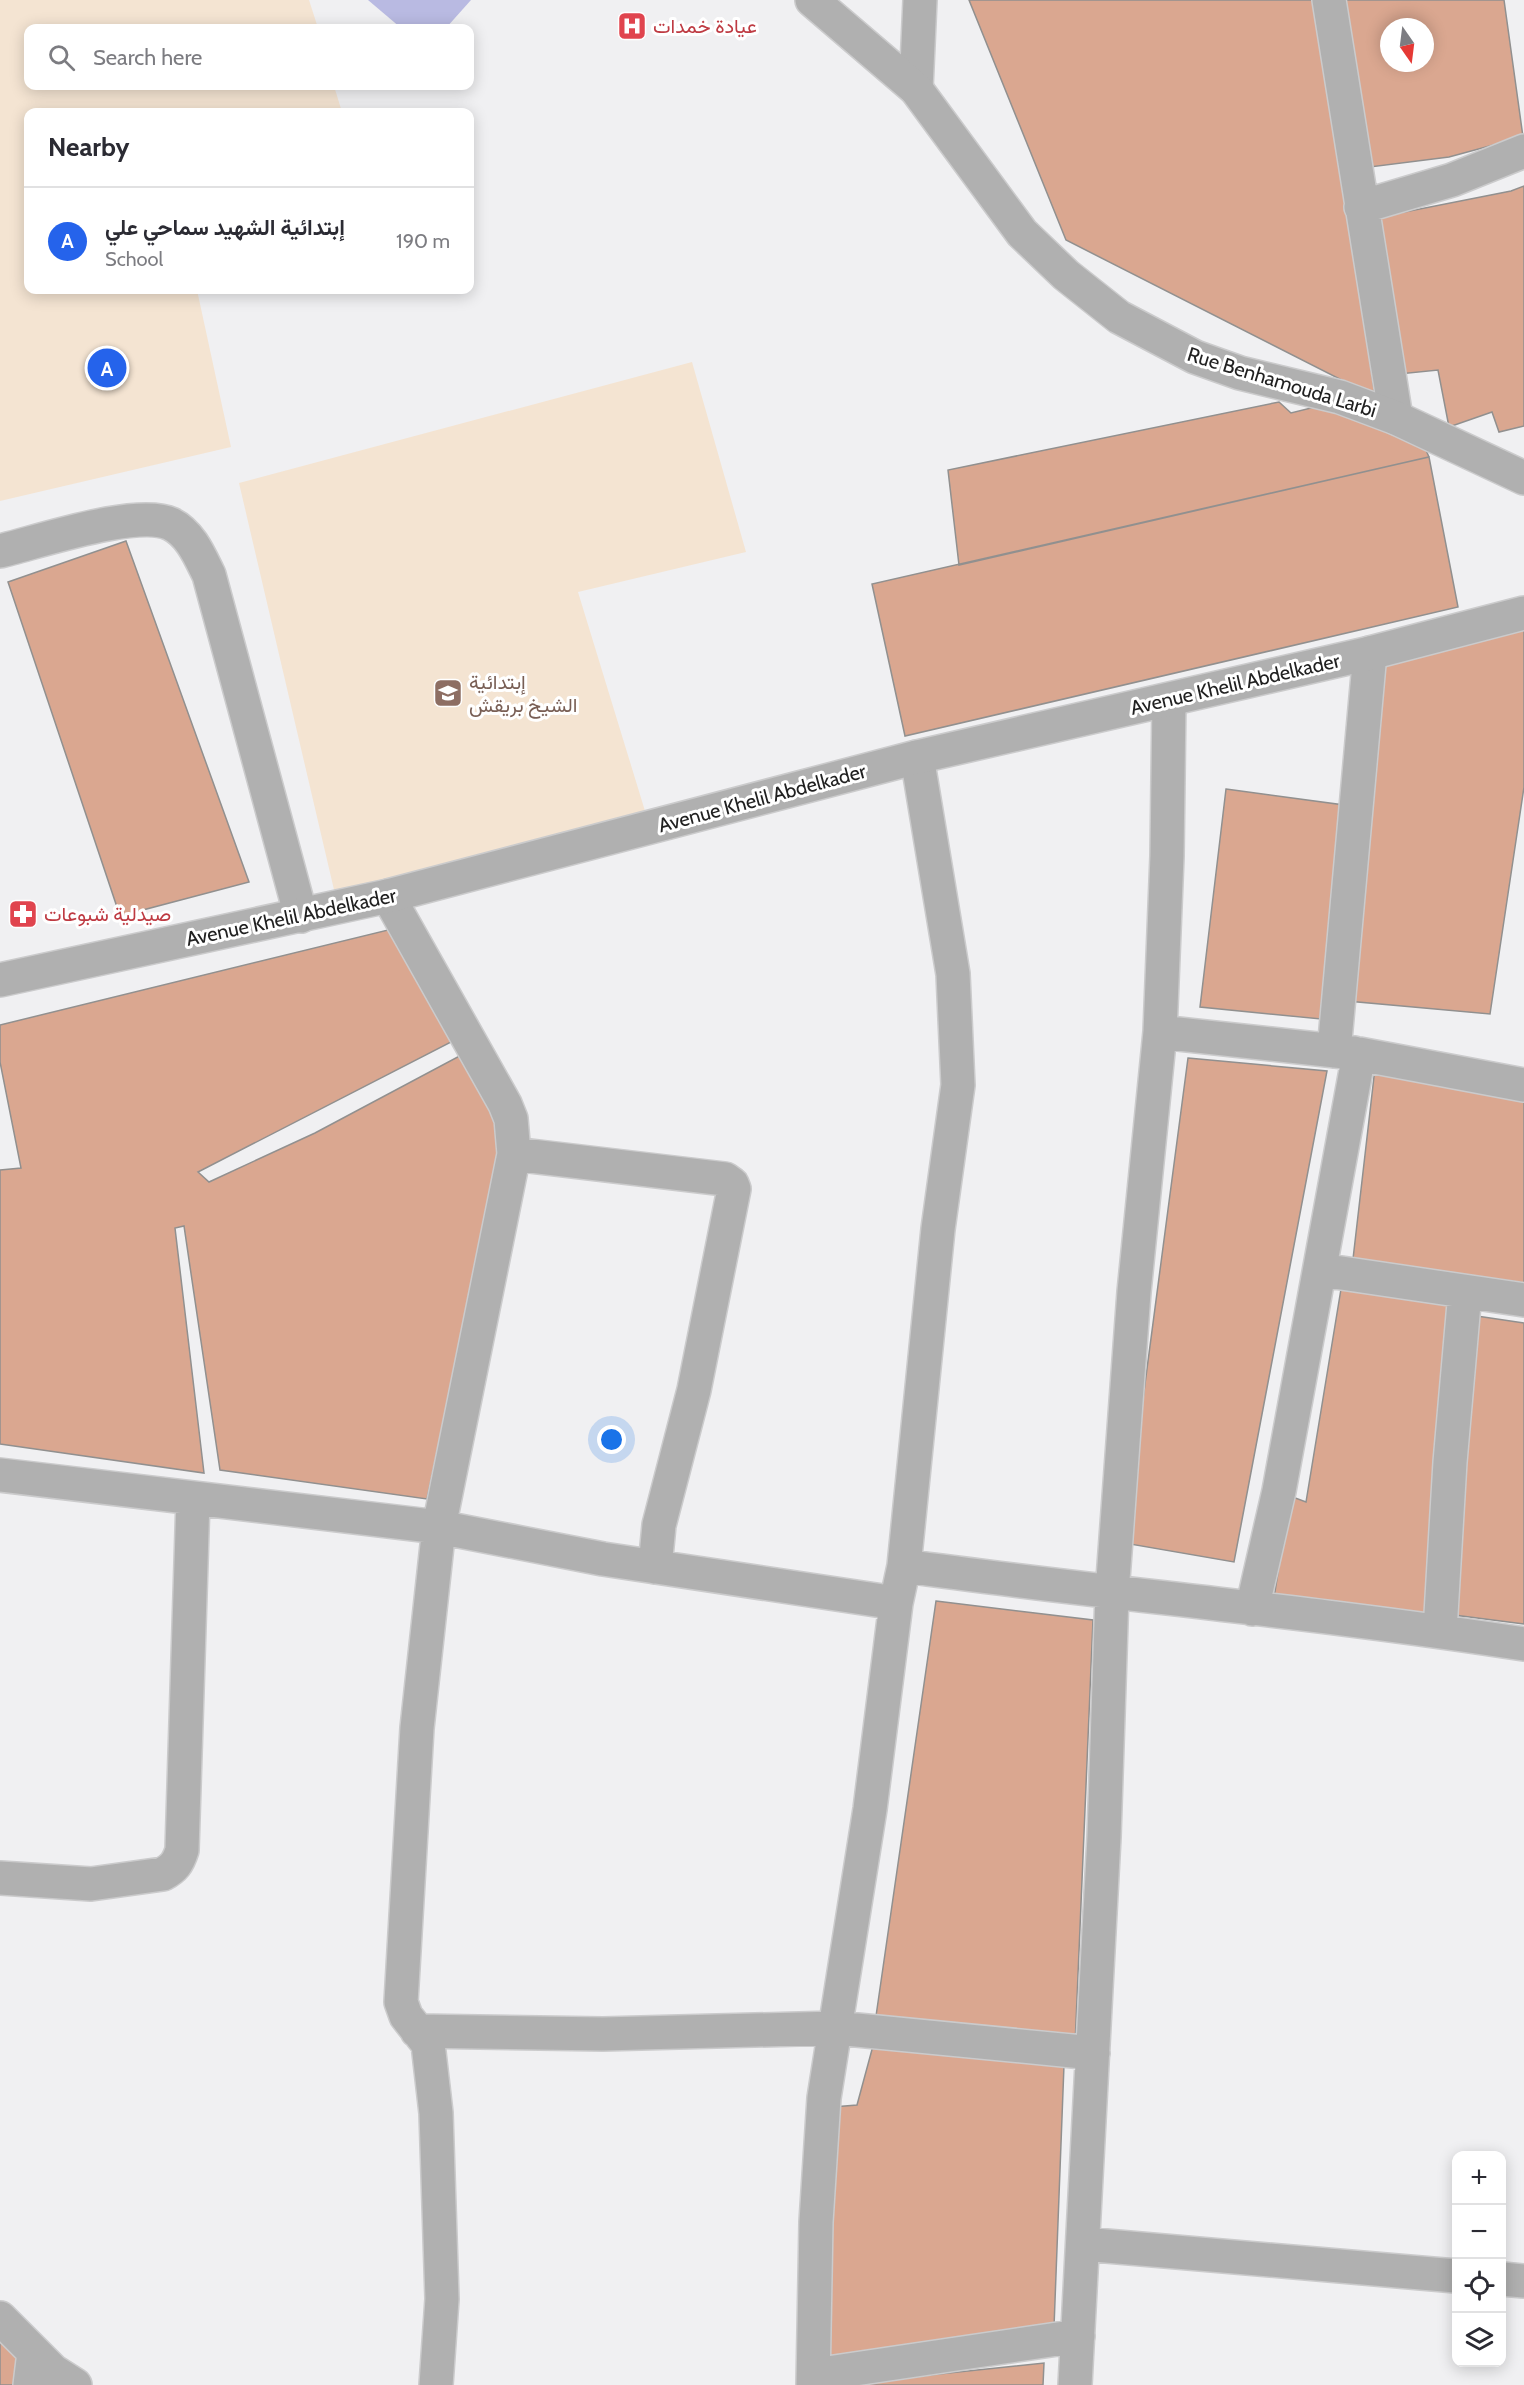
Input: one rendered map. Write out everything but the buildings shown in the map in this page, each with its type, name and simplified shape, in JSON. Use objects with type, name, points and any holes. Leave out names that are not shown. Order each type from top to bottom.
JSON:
[{"type":"street","name":"Rue Benhamouda Larbi","points":[[812,0],[916,89],[1022,233],[1066,275],[1119,317],[1195,357],[1240,373],[1340,397],[1396,418],[1524,478]]},
{"type":"street","points":[[916,89],[920,0]]},
{"type":"street","points":[[1329,0],[1396,418]]},
{"type":"street","points":[[1361,207],[1452,180],[1524,151]]},
{"type":"street","points":[[0,551],[116,522],[151,520],[172,524],[194,544],[209,575],[301,916]]},
{"type":"street","name":"Avenue Khelil Abdelkader","points":[[0,980],[388,896],[917,757],[1169,700],[1524,614]]},
{"type":"street","points":[[1252,1609],[1279,1491],[1321,1270],[1347,1053],[1370,652]]},
{"type":"street","points":[[1075,2385],[1093,2053],[1113,1593],[1134,1292],[1160,1032],[1167,856],[1169,700]]},
{"type":"street","points":[[917,757],[953,974],[958,1085],[938,1229],[904,1566],[896,1603],[870,1809],[824,2098],[816,2222],[813,2380],[1078,2336]]},
{"type":"street","points":[[388,896],[505,1104],[511,1119],[514,1154],[439,1527],[417,1728],[401,2002],[406,2016],[424,2038],[430,2050],[436,2113],[442,2299],[436,2385]]},
{"type":"street","points":[[1160,1032],[1347,1053],[1524,1084]]},
{"type":"street","points":[[514,1154],[725,1179],[732,1184],[734,1189],[694,1390],[659,1525],[655,1567]]},
{"type":"street","points":[[1321,1270],[1524,1300]]},
{"type":"street","points":[[1440,1631],[1450,1462],[1465,1292]]},
{"type":"street","points":[[0,1475],[439,1527],[655,1567],[896,1603]]},
{"type":"street","points":[[0,1878],[91,1884],[163,1874],[172,1869],[179,1860],[182,1851],[193,1499]]},
{"type":"street","points":[[904,1566],[1440,1631],[1524,1644]]},
{"type":"street","points":[[417,2031],[603,2034],[836,2028],[1093,2053]]},
{"type":"street","points":[[1083,2244],[1452,2276]]},
{"type":"street","points":[[1506,2279],[1524,2281]]},
{"type":"street","points":[[0,2318],[53,2371],[75,2385]]},
{"type":"street","points":[[30,2385],[34,2352]]},
{"type":"shaded area","points":[[0,0],[309,0],[317,24],[24,24],[24,90],[335,90],[341,108],[24,108],[24,294],[198,294],[231,447],[0,501]]},
{"type":"shaded area","points":[[368,0],[471,0],[450,24],[396,24]]},
{"type":"shaded area","name":"إبتدائية الشيخ بريقش","points":[[692,362],[746,552],[578,592],[649,824],[335,894],[239,483]]},
{"type":"place","name":"عيادة خمدات","points":[[632,26]]},
{"type":"place","name":"إبتدائية الشهيد سماحي علي","points":[[107,368]]},
{"type":"place","name":"إبتدائية الشيخ بريقش","points":[[448,693]]},
{"type":"place","name":"صيدلية شبوعات","points":[[23,914]]}]
